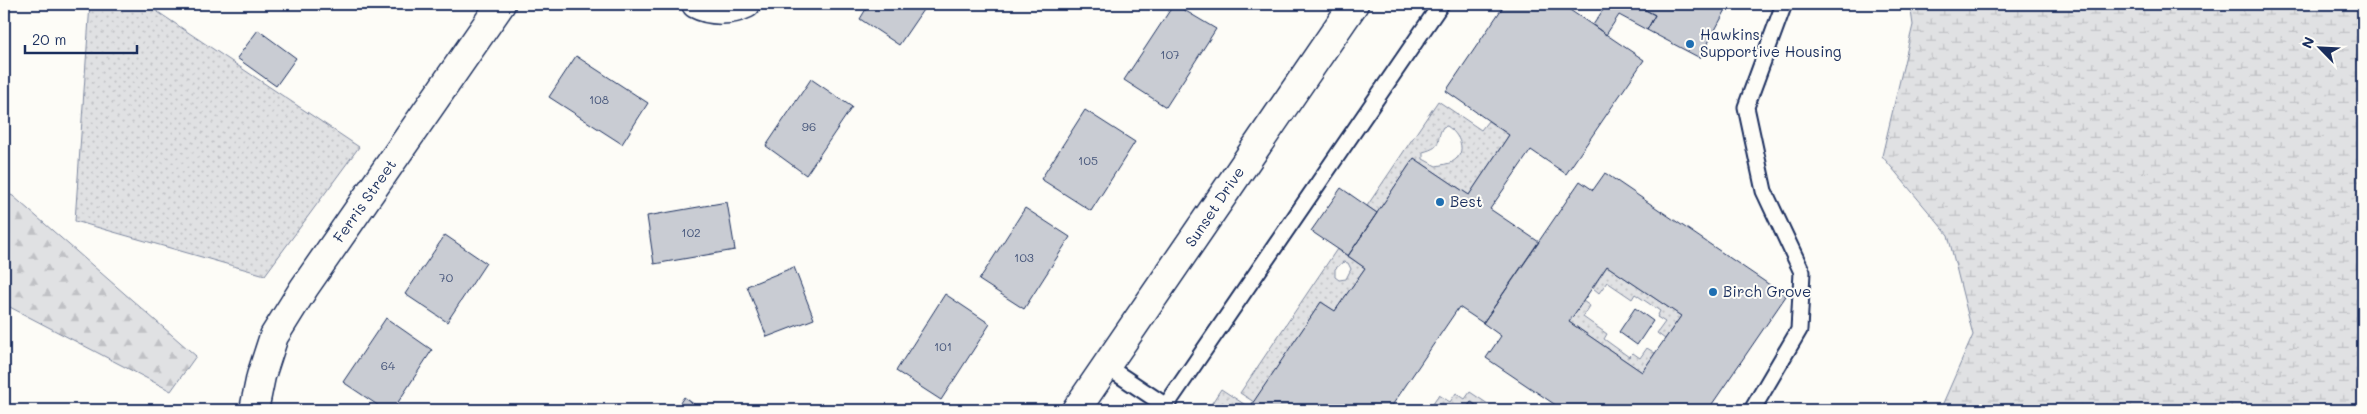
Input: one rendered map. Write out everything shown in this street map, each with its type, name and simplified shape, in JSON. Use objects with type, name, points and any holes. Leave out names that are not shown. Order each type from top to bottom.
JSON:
[{"type":"street","name":"Ferris Street","points":[[254,410],[261,376],[274,336],[304,288],[500,4]]},
{"type":"street","points":[[696,4],[716,9],[736,9],[746,4]]},
{"type":"street","name":"Sunset Drive","points":[[1076,410],[1354,4]]},
{"type":"lane","points":[[1106,366],[1165,408],[1441,4]]},
{"type":"lane","points":[[1752,410],[1799,330],[1802,272],[1764,190],[1746,107],[1784,4]]},
{"type":"green space","points":[[90,4],[146,4],[359,147],[265,275],[75,221]]},
{"type":"green space","points":[[1910,4],[2363,4],[2363,410],[1940,410],[1973,335],[1948,235],[1882,156],[1913,25]]},
{"type":"green space","points":[[1438,101],[1481,130],[1488,121],[1509,135],[1469,195],[1414,158],[1377,213],[1367,206]],"holes":[[[1447,126],[1460,143],[1461,148],[1457,158],[1450,163],[1436,166],[1423,159],[1423,152],[1437,145],[1443,127]]]},
{"type":"green space","points":[[4,192],[13,196],[196,356],[171,391],[4,304]]},
{"type":"green space","points":[[1337,249],[1365,268],[1335,311],[1321,302],[1254,402],[1240,393]],"holes":[[[1343,262],[1348,263],[1351,269],[1346,279],[1339,280],[1335,277],[1335,269]]]},
{"type":"green space","points":[[1607,266],[1681,316],[1665,339],[1657,333],[1665,322],[1657,317],[1660,311],[1635,294],[1632,299],[1607,282],[1599,293],[1593,288]]},
{"type":"green space","points":[[1583,301],[1590,306],[1583,317],[1607,334],[1604,339],[1629,357],[1633,353],[1640,358],[1647,348],[1655,353],[1642,372],[1569,322]]},
{"type":"green space","points":[[1221,389],[1250,408],[1248,410],[1208,409]]},
{"type":"green space","points":[[1470,392],[1497,410],[1483,410],[1471,402],[1465,410],[1447,410],[1438,404],[1434,410],[1429,410],[1439,395],[1450,402],[1456,393],[1465,399]]},
{"type":"building","points":[[869,4],[927,4],[899,45],[860,19]]},
{"type":"building","points":[[1174,4],[1216,29],[1166,107],[1124,80]]},
{"type":"building","name":"Best","points":[[1505,4],[1561,4],[1644,60],[1566,174],[1531,150],[1490,209],[1539,242],[1483,323],[1459,307],[1389,410],[1248,410],[1321,302],[1335,311],[1365,268],[1348,256],[1414,158],[1469,195],[1509,135],[1446,91]]},
{"type":"building","points":[[1607,4],[1634,4],[1655,15],[1647,30],[1619,15],[1606,35],[1593,25]]},
{"type":"building","name":"Hawkins Supportive Housing","points":[[1634,4],[1729,4],[1700,58],[1647,30],[1655,15]]},
{"type":"building","points":[[258,30],[296,58],[276,86],[237,58]]},
{"type":"building","points":[[576,56],[648,103],[622,144],[549,97]]},
{"type":"building","points":[[811,79],[852,107],[806,175],[766,146]]},
{"type":"building","points":[[1085,110],[1135,142],[1091,211],[1041,179]]},
{"type":"building","name":"Birch Grove","points":[[1605,173],[1786,296],[1708,410],[1563,410],[1486,358],[1501,336],[1483,323],[1580,181],[1593,190]],"holes":[[[1607,266],[1681,316],[1642,372],[1569,322]]]},
{"type":"building","points":[[1341,188],[1377,213],[1348,256],[1311,231]]},
{"type":"building","points":[[727,202],[735,250],[654,264],[647,216]]},
{"type":"building","points":[[1025,208],[1070,237],[1024,309],[979,280]]},
{"type":"building","points":[[445,235],[486,263],[447,322],[405,294]]},
{"type":"building","points":[[794,267],[814,319],[767,337],[747,286]]},
{"type":"building","points":[[945,294],[990,324],[941,400],[896,371]]},
{"type":"building","points":[[1635,308],[1653,321],[1637,345],[1619,332]]},
{"type":"building","points":[[386,318],[432,350],[393,410],[385,410],[343,382]]},
{"type":"building","points":[[684,397],[702,410],[675,410]]},
{"type":"building","points":[[1471,402],[1483,410],[1465,410]]},
{"type":"building","points":[[1438,404],[1447,410],[1434,410]]},
{"type":"place","name":"Hawkins Supportive Housing","points":[[1690,44]]},
{"type":"place","name":"Best","points":[[1440,202]]},
{"type":"place","name":"Birch Grove","points":[[1713,292]]}]
